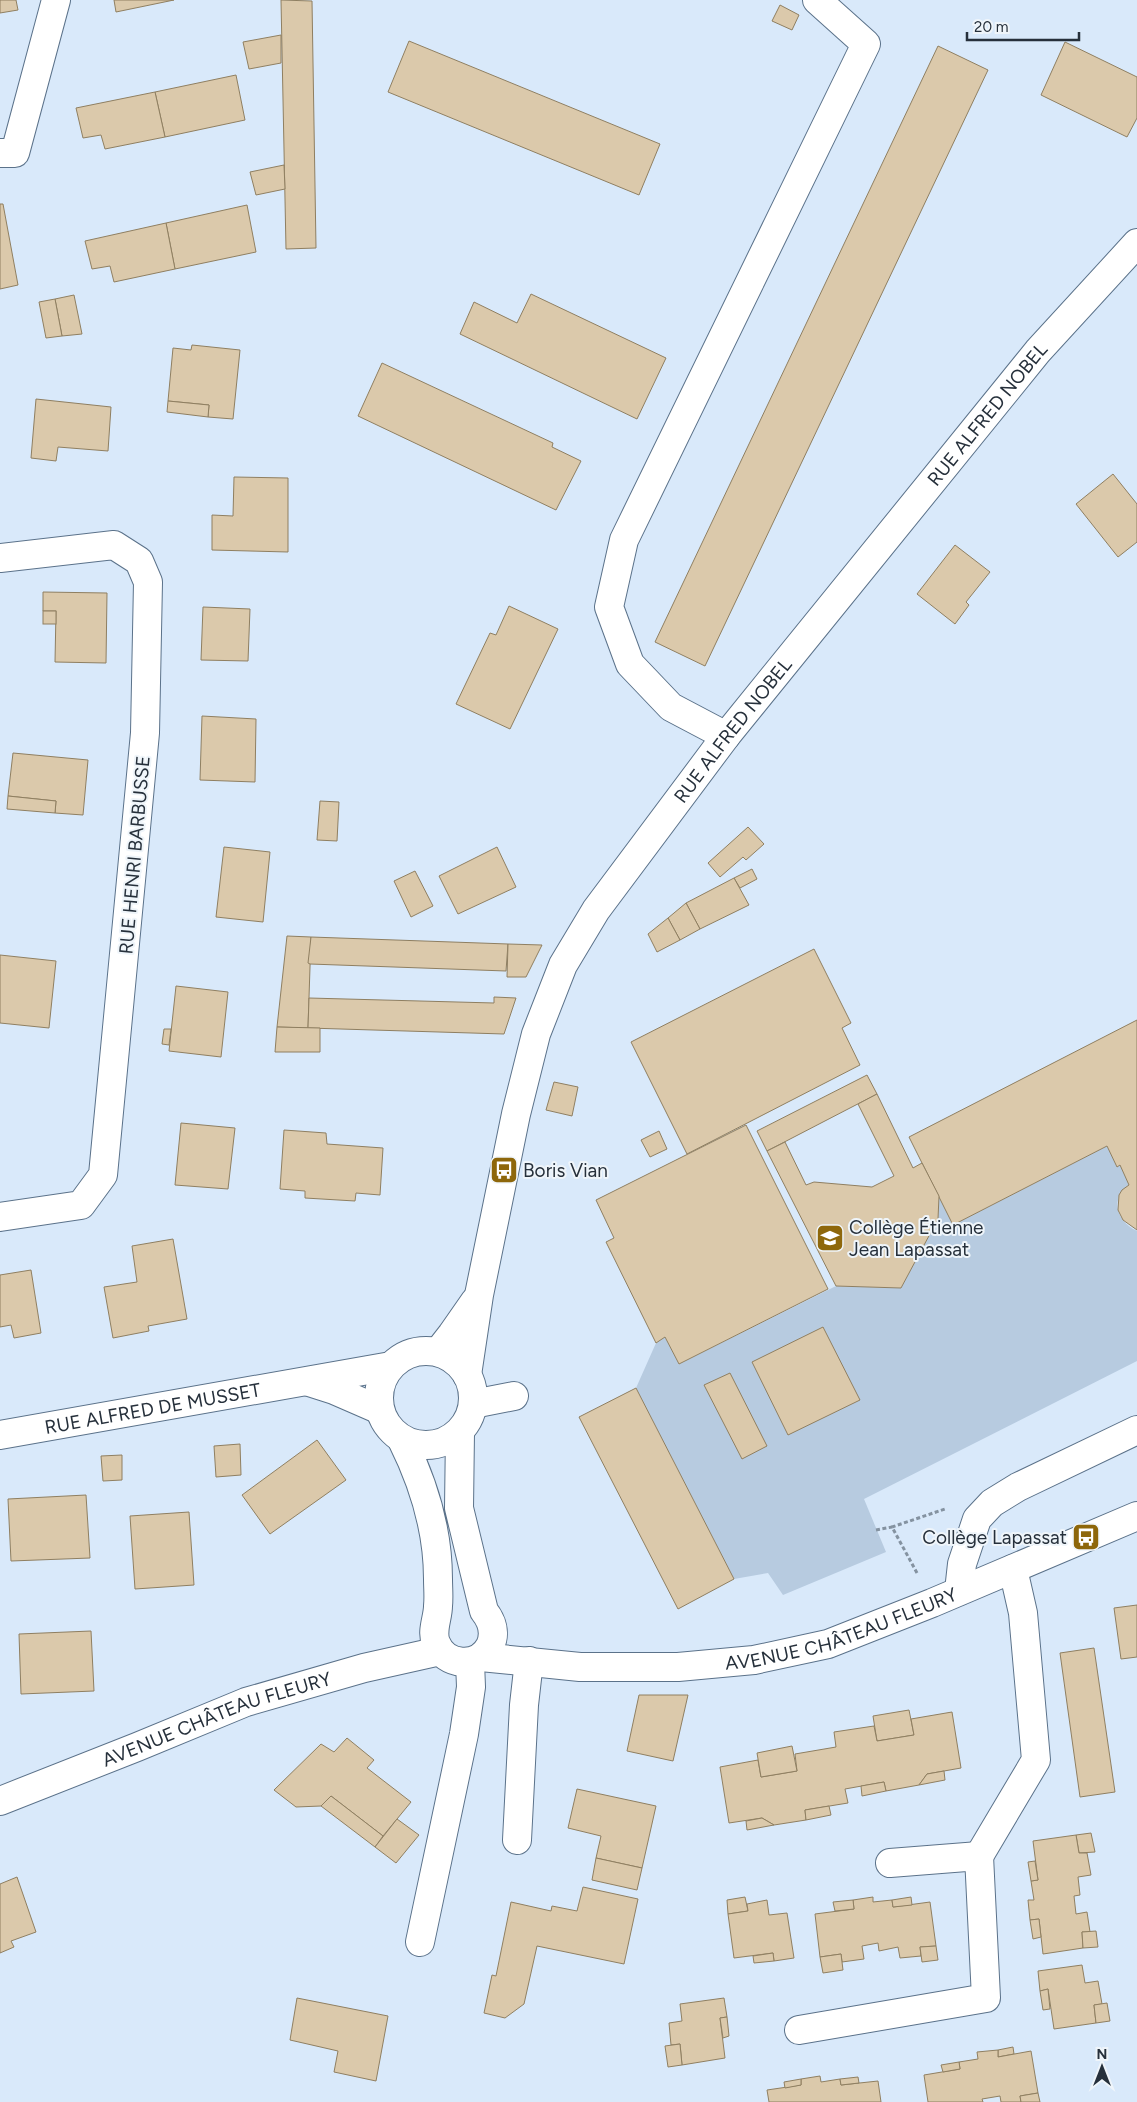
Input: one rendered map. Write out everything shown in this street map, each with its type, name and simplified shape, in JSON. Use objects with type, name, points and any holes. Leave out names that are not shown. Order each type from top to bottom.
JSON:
[{"type":"street","points":[[0,153],[15,153],[56,0]]},
{"type":"street","points":[[726,736],[671,707],[630,664],[609,607],[624,540],[866,44],[816,0]]},
{"type":"street","name":"RUE ALFRED NOBEL","points":[[473,1404],[472,1388],[467,1374],[479,1295],[516,1114],[536,1034],[563,965],[596,910],[726,736],[1038,351],[1137,244]]},
{"type":"street","name":"RUE HENRI BARBUSSE","points":[[0,558],[114,545],[139,561],[148,582],[145,733],[103,1174],[81,1205],[0,1217]]},
{"type":"street","name":"RUE ALFRED NOBEL","points":[[438,1352],[479,1295]]},
{"type":"street","points":[[467,1374],[455,1360],[438,1352],[421,1351],[405,1356],[391,1366],[380,1386],[380,1410],[388,1427],[402,1440],[412,1459],[436,1544],[438,1577],[437,1619],[434,1630],[435,1641],[440,1651],[448,1658],[459,1662],[482,1641]]},
{"type":"street","name":"RUE ALFRED DE MUSSET","points":[[0,1435],[391,1366]]},
{"type":"street","name":"RUE ALFRED DE MUSSET","points":[[305,1381],[334,1390],[380,1410]]},
{"type":"street","points":[[402,1440],[416,1445],[432,1445],[447,1441],[460,1432],[469,1419],[473,1404],[514,1396]]},
{"type":"street","points":[[959,1591],[962,1564],[977,1519],[992,1503],[1018,1487],[1137,1430]]},
{"type":"street","points":[[420,1942],[482,1641],[459,1508],[460,1432]]},
{"type":"street","name":"AVENUE CHÂTEAU FLEURY","points":[[482,1641],[529,1661],[580,1667],[678,1667],[754,1660],[828,1644],[932,1603],[1137,1516]]},
{"type":"street","points":[[799,2030],[986,1998],[979,1856],[1036,1760],[1024,1613],[1013,1569]]},
{"type":"street","name":"AVENUE CHÂTEAU FLEURY","points":[[0,1802],[137,1748],[246,1702],[364,1668],[440,1651]]},
{"type":"street","points":[[517,1840],[524,1706],[529,1661]]},
{"type":"street","points":[[890,1863],[979,1856]]},
{"type":"path","points":[[876,1530],[892,1527],[947,1508],[977,1519]]},
{"type":"path","points":[[892,1527],[932,1603]]},
{"type":"shaded area","points":[[1107,1146],[1117,1167],[1120,1165],[1129,1185],[1119,1197],[1117,1203],[1120,1216],[1124,1222],[1137,1231],[1137,1361],[864,1499],[886,1552],[783,1595],[768,1573],[734,1579],[636,1388],[656,1343],[665,1337],[679,1364],[836,1286],[901,1288],[938,1219],[939,1196],[953,1225]]},
{"type":"building","points":[[0,0],[16,0],[18,10],[0,13]]},
{"type":"building","points":[[114,0],[174,0],[116,12]]},
{"type":"building","points":[[281,0],[312,1],[316,248],[286,249]]},
{"type":"building","points":[[780,5],[799,15],[792,30],[772,21]]},
{"type":"building","points":[[281,35],[281,63],[249,69],[243,42]]},
{"type":"building","points":[[409,41],[660,144],[639,195],[388,92]]},
{"type":"building","points":[[1065,42],[1137,77],[1137,118],[1127,137],[1041,95]]},
{"type":"building","points":[[938,46],[988,70],[705,666],[655,642]]},
{"type":"building","points":[[236,75],[245,120],[165,137],[155,92]]},
{"type":"building","points":[[155,92],[165,137],[105,149],[101,135],[83,138],[76,108]]},
{"type":"building","points":[[284,165],[285,189],[256,195],[250,172]]},
{"type":"building","points":[[0,204],[3,204],[18,285],[0,289]]},
{"type":"building","points":[[247,205],[256,252],[175,269],[166,223]]},
{"type":"building","points":[[166,223],[175,269],[114,282],[110,266],[92,269],[85,241]]},
{"type":"building","points":[[531,294],[666,358],[637,419],[460,334],[474,302],[517,323]]},
{"type":"building","points":[[74,295],[82,334],[62,336],[55,299]]},
{"type":"building","points":[[55,299],[62,336],[46,338],[39,302]]},
{"type":"building","points":[[192,345],[240,350],[233,419],[208,417],[209,405],[168,401],[173,348],[191,350]]},
{"type":"building","points":[[382,363],[553,443],[552,447],[581,461],[556,510],[358,416]]},
{"type":"building","points":[[36,399],[111,407],[108,451],[58,447],[56,461],[31,458]]},
{"type":"building","points":[[168,401],[209,405],[208,417],[167,412]]},
{"type":"building","points":[[1113,474],[1137,504],[1137,542],[1118,557],[1076,504]]},
{"type":"building","points":[[234,477],[288,478],[288,552],[212,550],[212,515],[233,516]]},
{"type":"building","points":[[955,545],[990,572],[966,602],[969,605],[955,624],[917,594]]},
{"type":"building","points":[[43,592],[107,593],[106,663],[55,662],[56,611],[43,611]]},
{"type":"building","points":[[509,606],[558,629],[510,729],[456,704],[490,633],[496,635]]},
{"type":"building","points":[[203,607],[250,609],[248,661],[201,660]]},
{"type":"building","points":[[43,611],[56,611],[56,624],[43,624]]},
{"type":"building","points":[[202,716],[256,719],[255,782],[200,780]]},
{"type":"building","points":[[13,753],[88,760],[83,815],[55,813],[56,801],[8,796]]},
{"type":"building","points":[[8,796],[56,801],[55,813],[7,809]]},
{"type":"building","points":[[320,801],[339,802],[337,841],[317,840]]},
{"type":"building","points":[[748,827],[764,844],[746,860],[743,857],[720,877],[708,863]]},
{"type":"building","points":[[224,847],[270,852],[263,922],[216,917]]},
{"type":"building","points":[[497,847],[516,887],[458,914],[439,876]]},
{"type":"building","points":[[752,869],[757,879],[740,888],[734,878]]},
{"type":"building","points":[[415,871],[433,906],[411,917],[394,881]]},
{"type":"building","points":[[734,878],[749,905],[700,929],[686,903]]},
{"type":"building","points":[[686,903],[700,929],[680,940],[668,918]]},
{"type":"building","points":[[668,918],[680,940],[657,952],[648,934]]},
{"type":"building","points":[[287,936],[311,937],[308,1028],[277,1027]]},
{"type":"building","points":[[311,937],[508,944],[506,971],[310,964],[308,963]]},
{"type":"building","points":[[508,944],[542,945],[526,977],[507,977]]},
{"type":"building","points":[[814,949],[851,1023],[842,1028],[860,1065],[687,1154],[631,1042]]},
{"type":"building","points":[[0,955],[56,961],[49,1028],[0,1023]]},
{"type":"building","points":[[176,986],[228,992],[221,1057],[169,1051]]},
{"type":"building","points":[[494,997],[516,998],[504,1034],[308,1028],[309,998],[494,1003]]},
{"type":"building","points":[[1137,1020],[1137,1230],[1123,1220],[1118,1210],[1119,1195],[1129,1185],[1120,1165],[1117,1167],[1107,1146],[953,1225],[909,1137]]},
{"type":"building","points":[[277,1027],[320,1028],[320,1052],[275,1052]]},
{"type":"building","points":[[164,1029],[171,1029],[169,1045],[162,1044]]},
{"type":"building","points":[[867,1075],[877,1094],[767,1151],[757,1131]]},
{"type":"building","points":[[554,1082],[578,1087],[572,1116],[546,1110]]},
{"type":"building","points":[[877,1094],[913,1168],[922,1163],[939,1196],[938,1219],[901,1288],[836,1286],[767,1151],[785,1142],[806,1185],[814,1182],[872,1187],[894,1176],[858,1104]]},
{"type":"building","points":[[181,1123],[235,1128],[228,1189],[175,1185]]},
{"type":"building","points":[[746,1125],[828,1289],[679,1364],[665,1337],[656,1343],[606,1242],[614,1238],[596,1200]]},
{"type":"building","points":[[284,1130],[326,1133],[327,1144],[383,1148],[380,1195],[356,1193],[355,1201],[305,1198],[305,1191],[280,1189]]},
{"type":"building","points":[[659,1131],[667,1149],[650,1157],[641,1140]]},
{"type":"building","points":[[173,1239],[187,1319],[148,1326],[149,1331],[113,1338],[104,1287],[137,1282],[132,1246]]},
{"type":"building","points":[[31,1270],[41,1333],[14,1338],[11,1325],[0,1327],[0,1275]]},
{"type":"building","points":[[823,1327],[860,1400],[788,1435],[752,1362]]},
{"type":"building","points":[[730,1373],[767,1446],[742,1459],[704,1385]]},
{"type":"building","points":[[636,1388],[734,1579],[678,1609],[579,1417]]},
{"type":"building","points":[[317,1440],[346,1480],[270,1534],[242,1495]]},
{"type":"building","points":[[240,1444],[241,1475],[216,1477],[214,1446]]},
{"type":"building","points":[[122,1455],[122,1480],[103,1481],[101,1456]]},
{"type":"building","points":[[86,1495],[90,1558],[11,1561],[8,1499]]},
{"type":"building","points":[[189,1512],[194,1585],[135,1589],[130,1516]]},
{"type":"building","points":[[1137,1605],[1137,1657],[1121,1659],[1114,1608]]},
{"type":"building","points":[[91,1631],[94,1691],[21,1694],[19,1634]]},
{"type":"building","points":[[1094,1648],[1115,1792],[1080,1797],[1060,1653]]},
{"type":"building","points":[[639,1695],[688,1695],[673,1761],[627,1751]]},
{"type":"building","points":[[909,1710],[914,1735],[877,1741],[873,1716]]},
{"type":"building","points":[[952,1712],[961,1768],[927,1774],[919,1785],[886,1791],[884,1782],[845,1789],[848,1803],[805,1810],[806,1820],[774,1825],[762,1818],[729,1823],[720,1767],[758,1760],[761,1777],[797,1771],[795,1754],[836,1747],[834,1732],[874,1726],[877,1741],[914,1735],[911,1719]]},
{"type":"building","points":[[347,1738],[374,1760],[367,1768],[411,1802],[383,1836],[331,1796],[321,1806],[296,1807],[274,1790],[321,1744],[334,1752]]},
{"type":"building","points":[[792,1746],[797,1771],[761,1777],[757,1753]]},
{"type":"building","points":[[944,1771],[945,1780],[919,1785],[927,1774]]},
{"type":"building","points":[[884,1782],[886,1791],[862,1796],[861,1786]]},
{"type":"building","points":[[577,1789],[656,1806],[642,1868],[596,1858],[601,1836],[568,1828]]},
{"type":"building","points":[[331,1796],[383,1836],[375,1847],[321,1806]]},
{"type":"building","points":[[829,1806],[831,1815],[806,1820],[805,1810]]},
{"type":"building","points":[[762,1818],[774,1825],[747,1830],[746,1821]]},
{"type":"building","points":[[397,1819],[419,1835],[396,1863],[375,1847]]},
{"type":"building","points":[[1091,1833],[1095,1852],[1079,1853],[1076,1835]]},
{"type":"building","points":[[1076,1835],[1079,1853],[1087,1853],[1091,1875],[1078,1877],[1080,1895],[1074,1896],[1076,1914],[1087,1912],[1090,1932],[1082,1932],[1083,1948],[1043,1954],[1039,1919],[1030,1920],[1028,1900],[1034,1900],[1031,1881],[1038,1880],[1033,1841]]},
{"type":"building","points":[[596,1858],[642,1868],[637,1890],[592,1880]]},
{"type":"building","points":[[1035,1861],[1038,1880],[1031,1881],[1028,1862]]},
{"type":"building","points":[[17,1877],[36,1932],[11,1941],[14,1947],[0,1953],[0,1884]]},
{"type":"building","points":[[583,1887],[638,1899],[624,1964],[537,1946],[524,2004],[505,2018],[484,2013],[492,1975],[496,1976],[511,1902],[551,1911],[552,1906],[577,1911]]},
{"type":"building","points":[[745,1897],[748,1911],[728,1914],[727,1900]]},
{"type":"building","points":[[873,1897],[873,1902],[892,1900],[893,1907],[930,1902],[936,1946],[920,1947],[921,1956],[900,1958],[898,1947],[879,1951],[878,1943],[862,1946],[864,1959],[842,1962],[841,1954],[820,1957],[815,1914],[854,1909],[853,1900]]},
{"type":"building","points":[[911,1897],[912,1905],[893,1907],[892,1900]]},
{"type":"building","points":[[767,1900],[769,1915],[787,1913],[794,1958],[774,1961],[773,1953],[734,1958],[728,1914],[748,1911],[747,1904]]},
{"type":"building","points":[[853,1900],[854,1909],[835,1911],[833,1902]]},
{"type":"building","points":[[1039,1919],[1041,1937],[1033,1939],[1030,1920]]},
{"type":"building","points":[[1096,1931],[1098,1947],[1083,1948],[1082,1932]]},
{"type":"building","points":[[936,1946],[938,1960],[922,1962],[920,1947]]},
{"type":"building","points":[[773,1953],[774,1961],[754,1963],[753,1956]]},
{"type":"building","points":[[841,1954],[843,1970],[823,1973],[820,1957]]},
{"type":"building","points":[[1082,1965],[1085,1983],[1098,1981],[1102,2004],[1094,2005],[1096,2023],[1054,2029],[1048,1989],[1040,1991],[1038,1971]]},
{"type":"building","points":[[1048,1989],[1050,2009],[1043,2010],[1040,1991]]},
{"type":"building","points":[[297,1998],[388,2016],[376,2081],[334,2072],[338,2051],[290,2040]]},
{"type":"building","points":[[724,1998],[727,2017],[720,2018],[725,2058],[682,2065],[680,2044],[671,2045],[669,2023],[682,2021],[680,2004]]},
{"type":"building","points":[[1107,2003],[1110,2021],[1096,2023],[1094,2005]]},
{"type":"building","points":[[727,2017],[729,2036],[723,2038],[720,2018]]},
{"type":"building","points":[[680,2044],[682,2065],[668,2067],[665,2046]]},
{"type":"building","points":[[1013,2047],[1014,2054],[998,2057],[998,2050]]},
{"type":"building","points":[[998,2050],[998,2057],[1031,2051],[1038,2093],[1020,2096],[1021,2102],[1001,2102],[1000,2096],[982,2099],[983,2102],[928,2102],[924,2075],[960,2069],[959,2062],[978,2059],[977,2052]]},
{"type":"building","points":[[959,2062],[960,2069],[943,2072],[941,2065]]},
{"type":"building","points":[[820,2076],[821,2082],[840,2079],[841,2085],[878,2081],[881,2102],[769,2102],[767,2090],[801,2085],[801,2079]]},
{"type":"building","points":[[858,2077],[859,2083],[841,2085],[840,2079]]},
{"type":"building","points":[[801,2079],[801,2085],[785,2088],[784,2082]]},
{"type":"building","points":[[1038,2093],[1040,2102],[1021,2102],[1020,2096]]},
{"type":"place","name":"Boris Vian","points":[[504,1170]]},
{"type":"place","name":"Collège Étienne Jean Lapassat","points":[[830,1238]]},
{"type":"place","name":"Collège Lapassat","points":[[1086,1537]]}]
